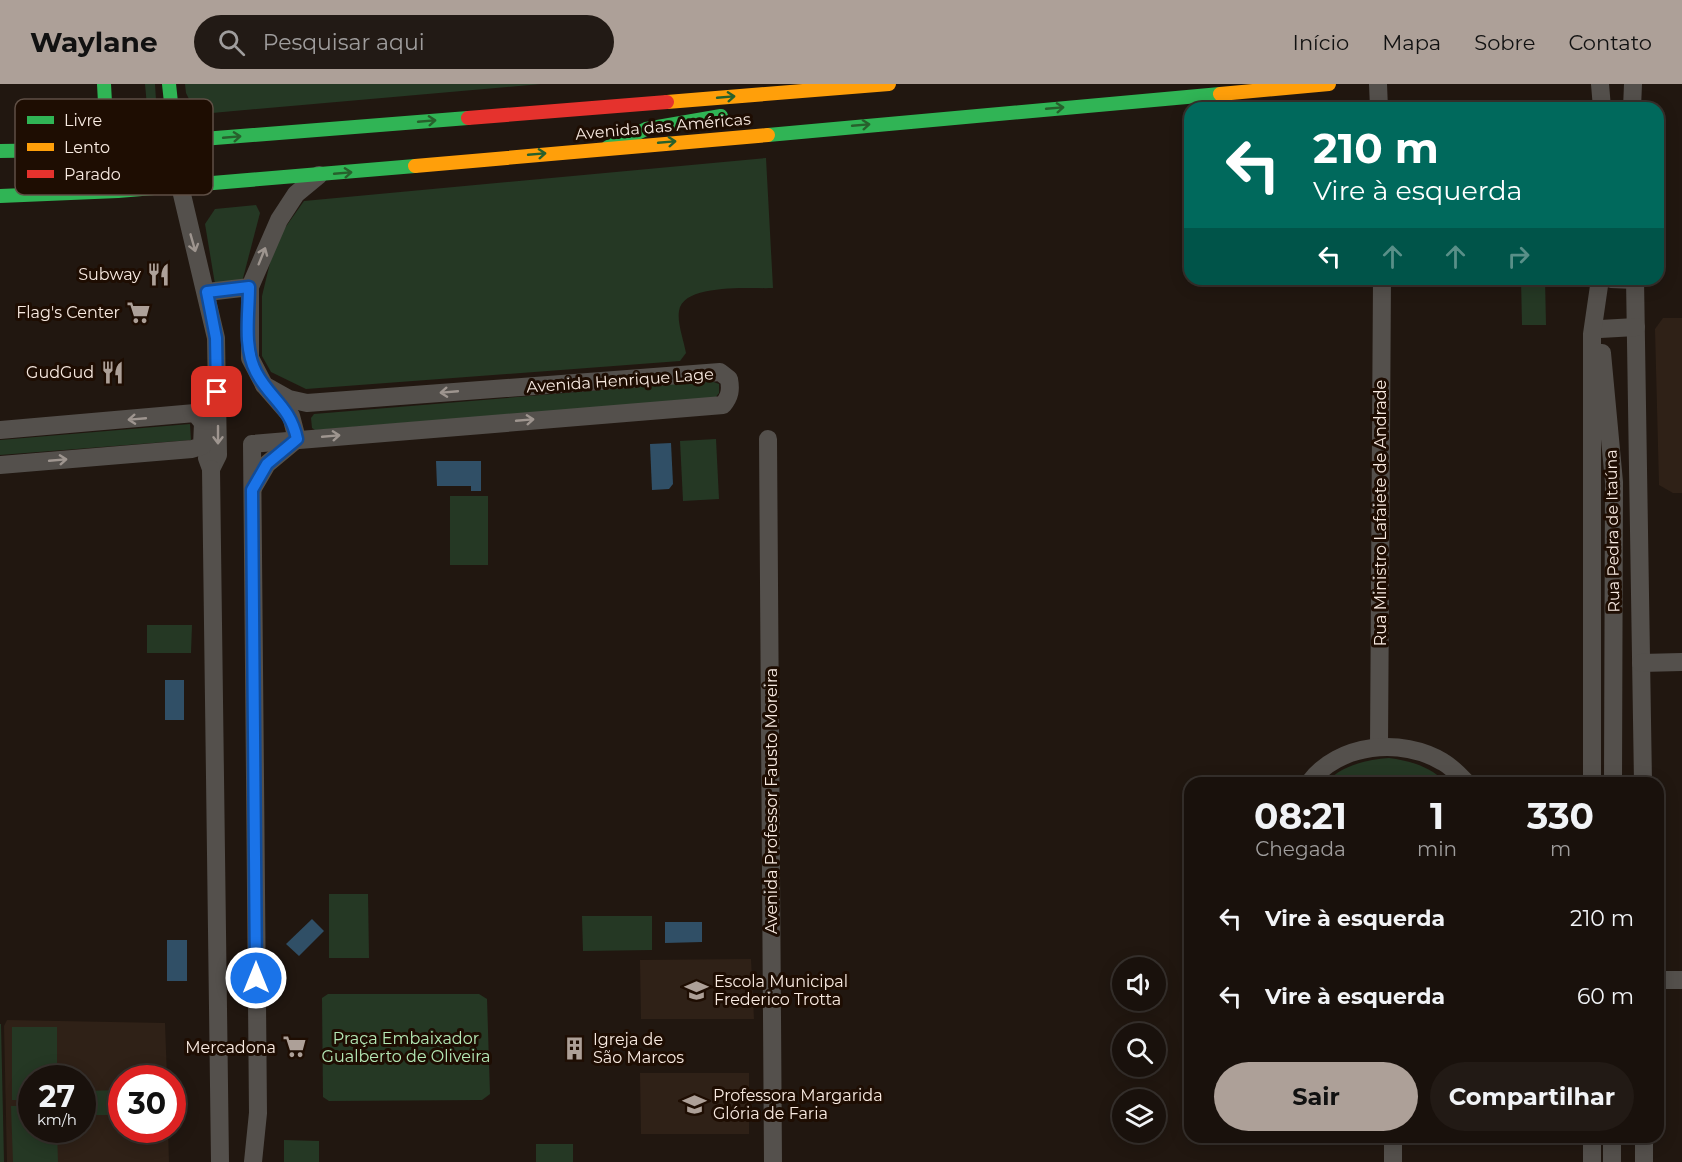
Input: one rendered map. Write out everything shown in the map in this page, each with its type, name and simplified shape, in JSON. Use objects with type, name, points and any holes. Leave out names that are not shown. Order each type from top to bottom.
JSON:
[{"type":"main road","points":[[104,84],[105,99]]},
{"type":"main road","points":[[169,84],[170,99]]},
{"type":"main road","name":"Avenida das Américas","points":[[213,138],[889,84]]},
{"type":"main road","name":"Avenida das Américas","points":[[213,183],[1329,84]]},
{"type":"main road","points":[[608,147],[646,129],[695,122],[743,109],[779,103],[810,91]]},
{"type":"main road","name":"Avenida das Américas","points":[[0,151],[15,150]]},
{"type":"main road","name":"Avenida das Américas","points":[[0,196],[23,195]]},
{"type":"street","points":[[1378,84],[1379,102]]},
{"type":"street","points":[[1600,84],[1602,102]]},
{"type":"street","points":[[1632,102],[1633,84]]},
{"type":"street","points":[[253,1162],[258,1113],[252,490],[267,464],[297,439],[291,416],[264,384],[250,357],[249,287],[279,220],[296,194],[319,175]]},
{"type":"street","points":[[182,195],[186,219],[207,292],[216,338],[215,378],[219,406],[218,455],[211,469]]},
{"type":"street","name":"Rua Ministro Lafaiete de Andrade","points":[[1379,746],[1382,285]]},
{"type":"street","points":[[1592,777],[1592,334],[1599,285]]},
{"type":"street","name":"Rua Pedra de Itaúna","points":[[1600,285],[1600,329],[1614,482],[1613,777]]},
{"type":"street","name":"Rua Pedra de Itaúna","points":[[1635,285],[1643,777]]},
{"type":"street","points":[[207,292],[249,287]]},
{"type":"street","points":[[1600,329],[1636,327]]},
{"type":"street","name":"Avenida Henrique Lage","points":[[252,490],[252,444],[723,405],[731,388],[729,379],[720,372],[307,403],[289,399],[264,384]]},
{"type":"street","points":[[0,430],[195,413],[203,423],[202,446],[211,469],[220,1162]]},
{"type":"street","name":"Avenida Professor Fausto Moreira","points":[[768,439],[773,1162]]},
{"type":"street","points":[[0,465],[192,449],[202,446]]},
{"type":"street","points":[[1641,663],[1682,662]]},
{"type":"street","points":[[1313,777],[1344,755],[1379,746],[1412,749],[1443,762],[1460,777]]},
{"type":"street","points":[[1664,980],[1682,980]]},
{"type":"street","points":[[1393,1143],[1393,1162]]},
{"type":"street","points":[[1592,1143],[1592,1162]]},
{"type":"street","points":[[1612,1143],[1612,1162]]},
{"type":"street","points":[[1644,1143],[1644,1162]]},
{"type":"shaded area","points":[[1663,318],[1682,318],[1682,493],[1673,493],[1659,485],[1655,329]]},
{"type":"shaded area","name":"Escola Municipal Frederico Trotta","points":[[751,959],[754,1019],[641,1019],[640,960]]},
{"type":"shaded area","points":[[7,1020],[165,1023],[167,1065],[108,1065],[108,1143],[168,1143],[169,1162],[7,1162],[4,1026]]},
{"type":"shaded area","name":"Professora Margarida Glória de Faria","points":[[640,1073],[749,1073],[749,1134],[641,1134]]},
{"type":"green space","points":[[145,84],[155,84],[156,99],[146,99]]},
{"type":"green space","points":[[185,84],[541,84],[213,113],[213,99],[189,99]]},
{"type":"green space","points":[[766,158],[773,288],[719,289],[692,296],[683,302],[679,316],[686,353],[680,361],[306,389],[271,372],[262,356],[262,296],[275,242],[304,201]]},
{"type":"green space","points":[[256,205],[260,213],[242,282],[215,284],[205,224],[215,209]]},
{"type":"green space","points":[[1183,235],[1184,235],[1184,270]]},
{"type":"green space","points":[[1521,285],[1545,285],[1546,325],[1522,325]]},
{"type":"green space","points":[[711,381],[719,384],[719,393],[715,398],[315,430],[312,428],[311,418],[314,414]]},
{"type":"green space","points":[[190,424],[191,440],[0,455],[0,440]]},
{"type":"green space","points":[[716,439],[719,499],[683,501],[680,441]]},
{"type":"green space","points":[[450,496],[488,496],[488,565],[450,565]]},
{"type":"green space","points":[[147,625],[192,625],[191,653],[147,653]]},
{"type":"green space","points":[[1389,758],[1405,761],[1420,766],[1439,777],[1332,777],[1355,764]]},
{"type":"green space","points":[[329,894],[368,894],[369,958],[329,958]]},
{"type":"green space","points":[[582,916],[652,916],[652,950],[583,951]]},
{"type":"green space","name":"Praça Embaixador Gualberto de Oliveira","points":[[328,994],[479,994],[487,999],[490,1094],[482,1100],[329,1101],[323,1097],[322,998]]},
{"type":"green space","points":[[1,1024],[4,1162],[0,1162]]},
{"type":"green space","points":[[12,1027],[57,1027],[57,1065],[18,1065],[18,1100],[12,1100]]},
{"type":"green space","points":[[108,1090],[108,1115],[96,1115],[96,1091]]},
{"type":"green space","points":[[11,1106],[18,1106],[18,1143],[57,1143],[58,1162],[13,1162]]},
{"type":"green space","points":[[284,1140],[319,1141],[319,1162],[284,1162]]},
{"type":"green space","points":[[536,1144],[573,1144],[573,1162],[536,1162]]},
{"type":"water","points":[[671,443],[673,484],[669,489],[652,490],[650,444]]},
{"type":"water","points":[[436,461],[481,461],[481,491],[471,491],[471,486],[437,486]]},
{"type":"water","points":[[165,680],[184,680],[184,720],[165,720]]},
{"type":"water","points":[[312,919],[324,931],[299,956],[286,944]]},
{"type":"water","points":[[665,922],[702,922],[702,942],[665,943]]},
{"type":"water","points":[[167,940],[187,940],[187,981],[167,981]]},
{"type":"traffic: fast","points":[[104,84],[105,99]]},
{"type":"traffic: fast","points":[[169,84],[171,99]]},
{"type":"traffic: fast","points":[[768,135],[1220,94]]},
{"type":"traffic: fast","points":[[608,147],[646,129],[721,116]]},
{"type":"traffic: fast","points":[[213,138],[468,118]]},
{"type":"traffic: fast","points":[[0,151],[15,151]]},
{"type":"traffic: fast","points":[[213,183],[415,166]]},
{"type":"traffic: fast","points":[[0,196],[24,195]]},
{"type":"traffic: slow","points":[[667,102],[889,84]]},
{"type":"traffic: slow","points":[[1220,94],[1329,84]]},
{"type":"traffic: slow","points":[[415,166],[768,135]]},
{"type":"traffic: jam","points":[[468,118],[667,102]]},
{"type":"place","name":"Subway","points":[[159,274]]},
{"type":"place","name":"Flag's Center","points":[[138,312]]},
{"type":"place","name":"GudGud","points":[[112,372]]},
{"type":"place","name":"Escola Municipal Frederico Trotta","points":[[696,990]]},
{"type":"place","name":"Mercadona","points":[[294,1047]]},
{"type":"place","name":"Igreja de São Marcos","points":[[575,1048]]},
{"type":"place","name":"Professora Margarida Glória de Faria","points":[[695,1104]]},
{"type":"route","points":[[217,392],[216,338],[207,292],[249,287],[250,357],[264,384],[291,416],[297,439],[267,464],[252,490],[256,978]]}]
